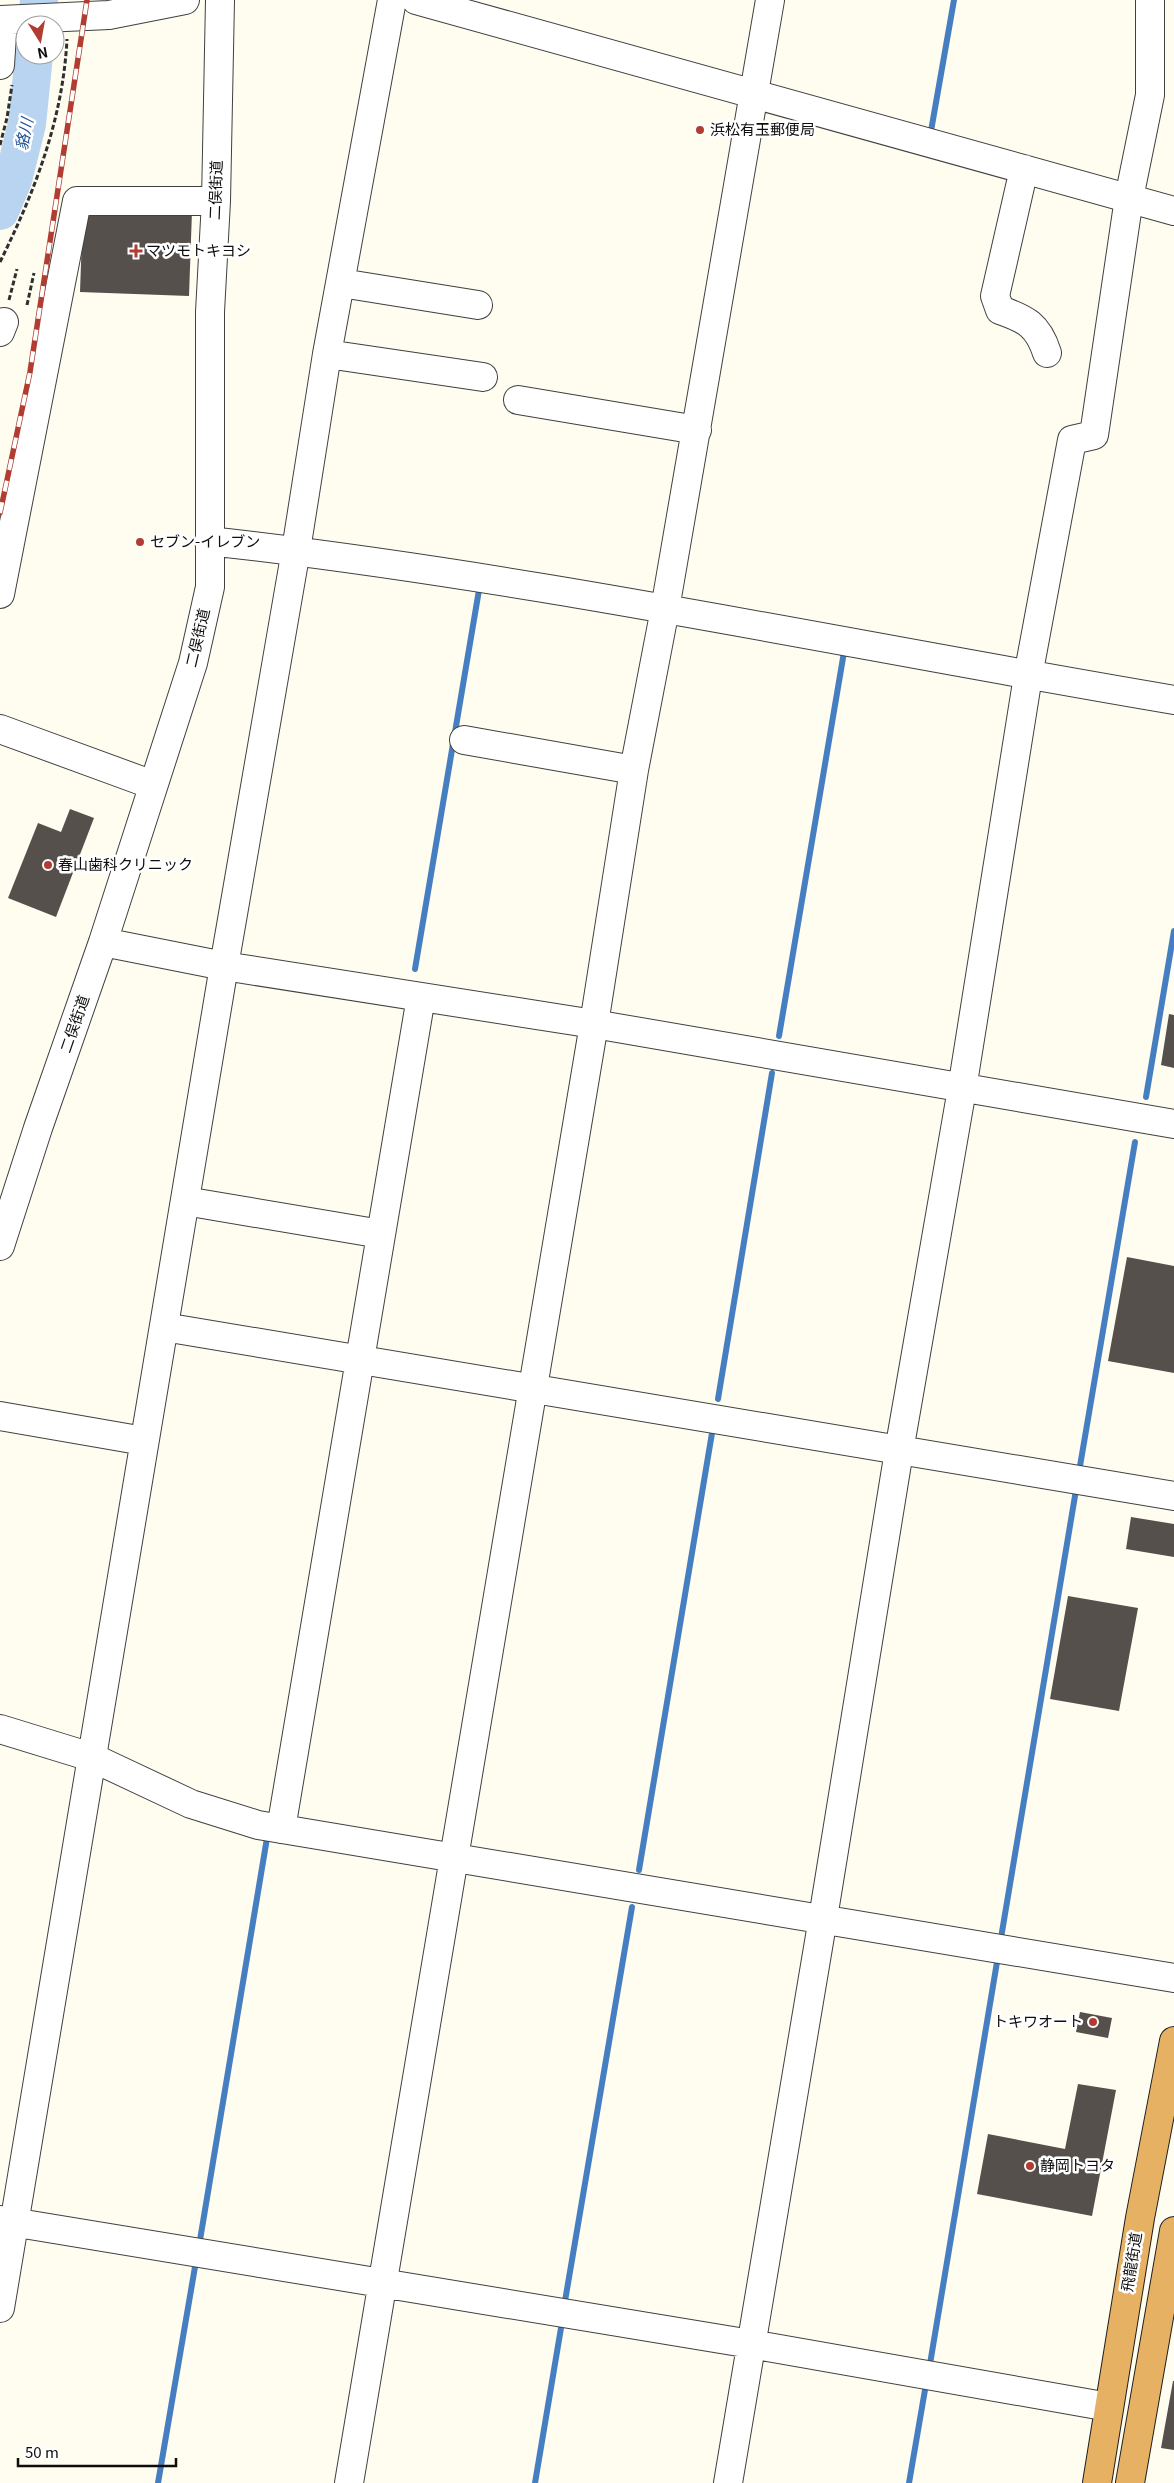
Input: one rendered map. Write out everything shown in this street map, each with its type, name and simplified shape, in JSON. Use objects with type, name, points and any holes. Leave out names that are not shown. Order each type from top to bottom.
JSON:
[{"type":"highway","name":"飛龍街道","points":[[1097,2483],[1140,2218],[1174,2041]]},
{"type":"highway","points":[[1130,2483],[1174,2231]]},
{"type":"street","points":[[65,17],[119,14],[185,0]]},
{"type":"street","name":"二俣街道","points":[[0,1246],[38,1128],[103,942],[193,663],[210,587],[210,312],[216,201],[220,0]]},
{"type":"street","points":[[0,2308],[7,2222],[91,1758],[296,550],[327,354],[392,0]]},
{"type":"street","points":[[416,0],[1174,211]]},
{"type":"street","points":[[349,2483],[381,2284],[534,1388],[634,770],[697,430],[770,0]]},
{"type":"street","points":[[728,2483],[824,1918],[899,1451],[962,1089],[1028,676],[1072,440],[1094,434],[1129,198],[1150,94],[1150,0]]},
{"type":"street","points":[[0,59],[8,20]]},
{"type":"street","points":[[1024,169],[995,296],[1000,310],[1028,320],[1044,342],[1047,353]]},
{"type":"street","points":[[0,594],[77,201],[216,201]]},
{"type":"street","points":[[341,283],[478,305]]},
{"type":"street","points":[[327,354],[483,378]]},
{"type":"street","points":[[518,400],[697,430]]},
{"type":"street","points":[[209,540],[296,550],[665,609],[1028,676],[1174,700]]},
{"type":"street","points":[[0,729],[153,785]]},
{"type":"street","points":[[464,740],[634,770]]},
{"type":"street","points":[[103,942],[224,966],[594,1024],[962,1089],[1174,1124]]},
{"type":"street","points":[[272,1828],[360,1360],[373,1232],[421,997]]},
{"type":"street","points":[[185,1201],[373,1232]]},
{"type":"street","points":[[164,1327],[1174,1496]]},
{"type":"street","points":[[0,1416],[144,1441]]},
{"type":"street","points":[[0,1729],[91,1758],[191,1804],[272,1828],[824,1918],[1174,1978]]},
{"type":"street","points":[[7,2222],[751,2344],[1109,2407]]},
{"type":"path","points":[[65,41],[65,59]]},
{"type":"path","points":[[0,59],[10,70],[13,89],[0,146]]},
{"type":"path","points":[[0,262],[26,210],[54,130],[64,65]]},
{"type":"path","points":[[4,318],[17,269]]},
{"type":"path","points":[[27,305],[34,273]]},
{"type":"building","name":"マツモトキヨシ","points":[[83,207],[192,211],[189,296],[80,292]]},
{"type":"building","name":"春山歯科クリニック","points":[[70,809],[94,818],[56,917],[8,898],[38,823],[61,832]]},
{"type":"building","points":[[1169,1014],[1174,1015],[1174,1068],[1161,1065]]},
{"type":"building","points":[[1127,1257],[1174,1266],[1174,1373],[1108,1361]]},
{"type":"building","points":[[1131,1517],[1174,1524],[1174,1557],[1126,1549]]},
{"type":"building","points":[[1068,1596],[1138,1608],[1119,1711],[1050,1699]]},
{"type":"building","points":[[1080,2012],[1112,2018],[1108,2038],[1076,2032]]},
{"type":"building","points":[[1078,2084],[1116,2090],[1092,2216],[977,2194],[988,2134],[1065,2149]]},
{"type":"building","points":[[1174,2381],[1174,2450],[1161,2448]]},
{"type":"waterway","name":"貉川","points":[[38,15],[39,0]]},
{"type":"waterway","points":[[931,131],[954,0]]},
{"type":"waterway","name":"貉川","points":[[0,211],[13,180],[27,124],[33,65]]},
{"type":"waterway","points":[[415,969],[479,590],[483,590]]},
{"type":"waterway","points":[[779,1036],[844,652]]},
{"type":"waterway","points":[[1146,1097],[1174,931]]},
{"type":"waterway","points":[[718,1399],[772,1073]]},
{"type":"waterway","points":[[1079,1472],[1135,1142]]},
{"type":"waterway","points":[[639,1870],[712,1433]]},
{"type":"waterway","points":[[1001,1938],[1076,1490]]},
{"type":"waterway","points":[[199,2246],[268,1832]]},
{"type":"waterway","points":[[564,2307],[632,1907]]},
{"type":"waterway","points":[[929,2370],[997,1962]]},
{"type":"waterway","points":[[158,2483],[196,2261]]},
{"type":"waterway","points":[[535,2483],[562,2322]]},
{"type":"waterway","points":[[909,2483],[926,2384]]},
{"type":"railway","points":[[0,513],[30,372],[87,0]]},
{"type":"place","name":"浜松有玉郵便局","points":[[700,130]]},
{"type":"place","name":"マツモトキヨシ","points":[[136,251]]},
{"type":"place","name":"セブン-イレブン","points":[[140,542]]},
{"type":"place","name":"春山歯科クリニック","points":[[48,865]]},
{"type":"place","name":"トキワオート","points":[[1093,2022]]},
{"type":"place","name":"静岡トヨタ","points":[[1030,2166]]}]
